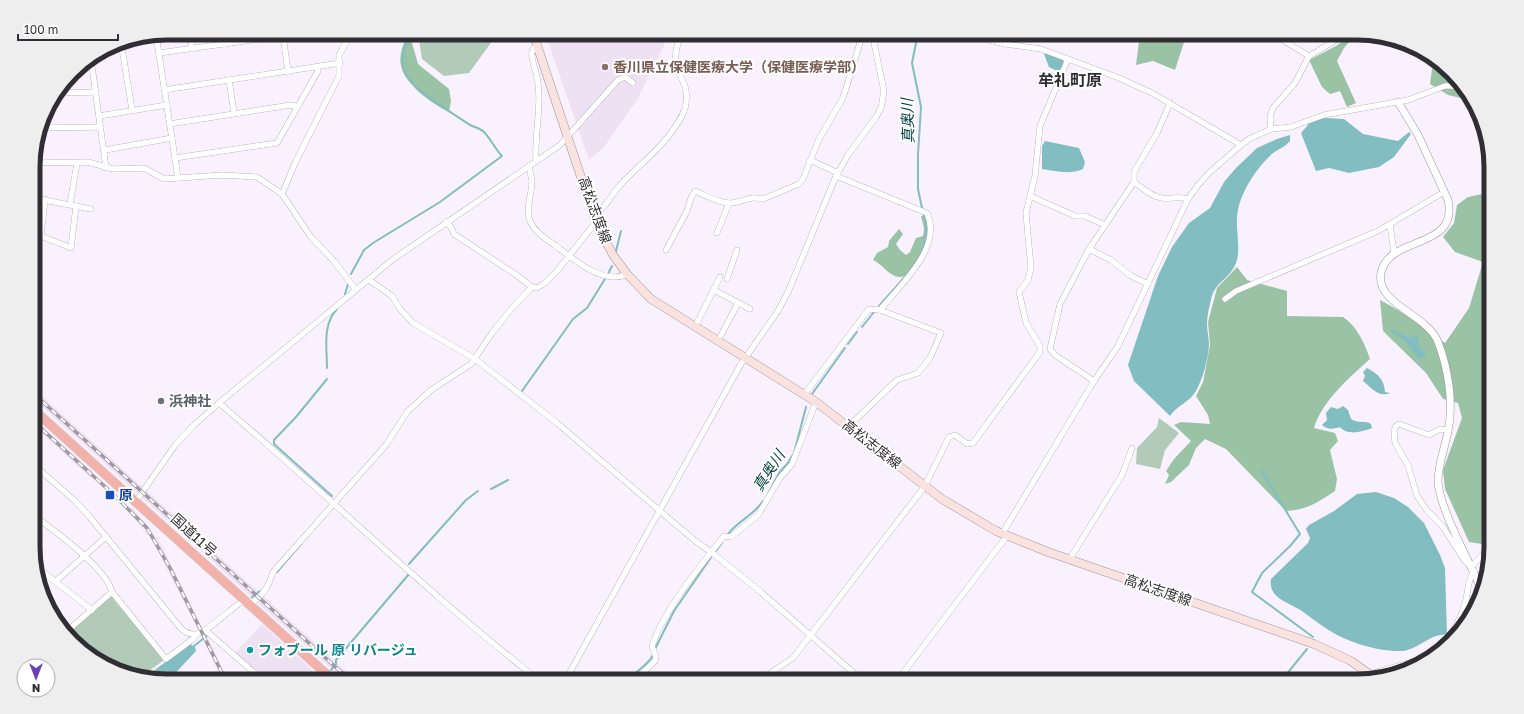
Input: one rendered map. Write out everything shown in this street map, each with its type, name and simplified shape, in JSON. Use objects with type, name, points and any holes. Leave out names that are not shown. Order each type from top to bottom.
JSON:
[{"type":"highway","name":"国道11号","points":[[40,415],[326,674]]},
{"type":"main road","name":"高松志度線","points":[[535,40],[596,222],[613,255],[627,274],[652,299],[816,402],[925,486],[960,510],[1005,535],[1069,560],[1314,644],[1351,661],[1369,673]]},
{"type":"street","points":[[157,40],[178,178]]},
{"type":"street","points":[[191,40],[192,49]]},
{"type":"street","points":[[224,40],[225,44]]},
{"type":"street","points":[[159,54],[257,40]]},
{"type":"street","points":[[287,40],[288,71]]},
{"type":"street","points":[[282,194],[296,160],[339,76],[339,55],[348,40]]},
{"type":"street","points":[[593,213],[598,212],[605,206],[616,190],[670,134],[681,116],[686,105],[686,95],[685,83],[676,64],[675,55],[679,40]]},
{"type":"street","points":[[666,250],[687,211],[695,191],[729,203],[756,197],[763,199],[795,187],[803,179],[822,134],[843,98],[861,40]]},
{"type":"street","points":[[569,674],[746,357],[778,312],[788,292],[837,174],[848,155],[876,118],[881,108],[884,91],[873,40]]},
{"type":"street","points":[[989,40],[1005,44],[1041,49],[1120,78],[1170,103],[1241,145]]},
{"type":"street","points":[[1284,40],[1310,56]]},
{"type":"street","points":[[1271,129],[1270,117],[1273,108],[1295,83],[1310,56],[1336,40]]},
{"type":"street","points":[[536,161],[539,97],[536,71],[531,53],[532,48],[537,45]]},
{"type":"street","points":[[122,48],[132,110]]},
{"type":"street","points":[[769,674],[793,658],[925,486],[949,437],[955,435],[967,444],[973,443],[1040,352],[1040,346],[1028,328],[1020,296],[1020,292],[1028,280],[1031,268],[1026,220],[1037,165],[1040,126],[1068,59]]},
{"type":"street","points":[[164,90],[340,63]]},
{"type":"street","points":[[92,64],[105,150],[106,168]]},
{"type":"street","points":[[175,158],[277,143],[318,71],[317,66]]},
{"type":"street","points":[[136,501],[176,444],[218,403],[392,260],[560,145],[618,80],[625,77],[633,83]]},
{"type":"street","points":[[229,80],[234,113]]},
{"type":"street","points":[[902,674],[1005,535],[1094,381],[1118,346],[1188,199],[1209,173],[1249,139],[1271,129],[1291,127],[1319,116],[1398,102],[1445,86],[1455,86]]},
{"type":"street","points":[[64,93],[96,92]]},
{"type":"street","points":[[1398,102],[1418,135],[1451,211],[1441,230],[1430,238],[1394,252],[1385,263],[1381,273],[1382,286],[1385,293],[1393,301],[1428,326],[1438,341],[1449,391],[1450,411],[1448,430],[1438,471],[1438,484],[1451,522],[1479,583]]},
{"type":"street","points":[[1094,381],[1055,355],[1050,349],[1060,304],[1089,249],[1105,225],[1116,212],[1121,199],[1134,182],[1134,172],[1157,133],[1170,103]]},
{"type":"street","points":[[99,116],[167,105]]},
{"type":"street","points":[[170,124],[234,113],[291,105],[298,106]]},
{"type":"street","points":[[46,128],[101,127]]},
{"type":"street","points":[[105,150],[172,138]]},
{"type":"street","points":[[810,160],[837,174],[927,213],[930,220],[930,239],[922,260],[880,310]]},
{"type":"street","points":[[45,199],[41,236],[70,248],[77,162]]},
{"type":"street","points":[[40,163],[88,162],[106,168],[144,168],[164,179],[222,175],[257,177],[282,194],[311,237],[334,261],[355,290]]},
{"type":"street","points":[[529,166],[532,182],[530,220],[538,233],[580,264],[609,276],[621,277],[627,274]]},
{"type":"street","points":[[1134,182],[1153,195],[1162,198],[1182,197],[1188,199]]},
{"type":"street","points":[[1225,299],[1236,291],[1279,274],[1390,225],[1444,192]]},
{"type":"street","points":[[1030,196],[1075,216],[1085,216],[1105,225]]},
{"type":"street","points":[[40,199],[91,209]]},
{"type":"street","points":[[717,234],[729,203]]},
{"type":"street","points":[[446,222],[452,227],[454,234],[532,287],[542,286],[570,256],[596,222]]},
{"type":"street","points":[[1390,225],[1394,252]]},
{"type":"street","points":[[1089,249],[1111,260],[1131,276],[1148,284]]},
{"type":"street","points":[[727,279],[737,250]]},
{"type":"street","points":[[695,327],[720,277]]},
{"type":"street","points":[[369,280],[392,296],[400,310],[413,323],[475,359],[557,423],[660,512],[694,540],[712,552],[855,674]]},
{"type":"street","points":[[40,520],[70,543],[84,556],[110,586],[112,592],[166,659],[193,639],[197,634],[205,630],[245,600],[253,602],[264,592],[274,572],[334,502],[386,445],[407,412],[418,400],[471,364],[492,333],[532,287]]},
{"type":"street","points":[[714,290],[750,309]]},
{"type":"street","points":[[718,341],[738,303]]},
{"type":"street","points":[[804,394],[869,310],[880,310],[941,333],[930,358],[918,373],[897,380],[848,426]]},
{"type":"street","points":[[641,674],[655,661],[656,657],[652,646],[654,639],[672,606],[724,536],[732,537],[763,508],[780,478],[796,456],[816,402]]},
{"type":"street","points":[[218,403],[334,502],[476,629],[531,674]]},
{"type":"street","points":[[1448,430],[1440,429],[1430,435],[1399,424],[1396,426],[1394,431],[1395,443],[1408,465],[1417,496],[1426,509],[1443,527],[1465,561],[1473,568]]},
{"type":"street","points":[[1069,560],[1122,475],[1132,448]]},
{"type":"street","points":[[40,470],[74,500],[179,626],[190,634],[197,634]]},
{"type":"street","points":[[56,581],[106,537]]},
{"type":"street","points":[[1451,633],[1465,602],[1473,568],[1484,555]]},
{"type":"street","points":[[43,575],[56,581],[92,610]]},
{"type":"street","points":[[70,629],[112,592]]},
{"type":"street","points":[[205,630],[256,674]]},
{"type":"shaded area","name":"香川県立保健医療大学（保健医療学部）","points":[[547,40],[667,40],[637,100],[604,147],[589,160]]},
{"type":"shaded area","points":[[40,394],[349,674],[337,674],[40,404]]},
{"type":"shaded area","points":[[40,424],[94,473],[91,478],[40,431]]},
{"type":"shaded area","points":[[131,507],[149,527],[163,548],[205,633],[201,636],[152,540],[128,511]]},
{"type":"shaded area","points":[[262,624],[316,674],[259,674],[235,653]]},
{"type":"shaded area","points":[[208,639],[226,674],[220,674],[204,642]]},
{"type":"green space","points":[[405,40],[412,43],[418,64],[449,89],[451,101],[449,112],[427,99],[407,79],[400,62],[401,52]]},
{"type":"green space","points":[[419,40],[493,40],[469,73],[444,76],[422,59]]},
{"type":"green space","points":[[1139,40],[1185,40],[1175,70],[1153,61],[1136,65]]},
{"type":"green space","points":[[1344,40],[1351,40],[1344,48],[1337,61],[1356,103],[1347,107],[1340,91],[1330,94],[1322,87],[1309,60]]},
{"type":"green space","points":[[1433,65],[1447,77],[1464,99],[1448,95],[1430,84]]},
{"type":"green space","points":[[1484,194],[1484,543],[1482,544],[1469,542],[1445,489],[1443,470],[1462,418],[1458,403],[1443,399],[1426,373],[1383,331],[1380,300],[1398,310],[1445,343],[1469,308],[1483,262],[1455,252],[1443,237],[1454,223],[1457,205],[1468,197]]},
{"type":"green space","points":[[926,215],[929,231],[927,245],[917,263],[908,273],[904,276],[895,276],[873,260],[877,253],[888,247],[889,241],[899,229],[903,234],[896,244],[906,255],[910,252],[916,238],[923,236],[924,228],[921,216]]},
{"type":"green space","points":[[1237,267],[1247,280],[1287,291],[1287,316],[1343,317],[1356,330],[1363,341],[1370,359],[1330,399],[1323,408],[1314,428],[1335,433],[1338,441],[1330,450],[1337,479],[1335,491],[1317,503],[1301,509],[1286,511],[1226,449],[1205,439],[1196,448],[1189,465],[1171,482],[1165,484],[1169,475],[1166,471],[1174,459],[1191,441],[1174,425],[1181,422],[1210,424],[1208,415],[1196,396],[1203,382],[1210,345],[1208,322],[1217,288]]},
{"type":"green space","points":[[1159,418],[1179,433],[1165,450],[1160,469],[1136,464],[1137,448],[1157,427]]},
{"type":"green space","points":[[111,596],[164,660],[147,673],[134,670],[103,657],[90,648],[72,631]]},
{"type":"water","points":[[1047,53],[1062,58],[1064,62],[1059,72],[1049,67],[1044,54]]},
{"type":"water","points":[[1325,118],[1344,119],[1363,134],[1398,141],[1409,132],[1411,134],[1394,157],[1379,167],[1349,173],[1329,168],[1316,171],[1301,133],[1308,125],[1307,122]]},
{"type":"water","points":[[1290,135],[1290,141],[1273,153],[1260,166],[1244,191],[1238,209],[1237,218],[1238,252],[1236,263],[1230,273],[1215,289],[1209,309],[1207,318],[1209,345],[1208,357],[1203,375],[1199,386],[1193,395],[1170,416],[1134,381],[1128,365],[1158,276],[1172,247],[1189,223],[1210,208],[1224,182],[1236,168],[1257,148]]},
{"type":"water","points":[[1045,141],[1079,148],[1085,162],[1083,169],[1068,172],[1042,169],[1042,146]]},
{"type":"water","points":[[1392,329],[1409,338],[1414,336],[1414,334],[1418,337],[1419,348],[1425,352],[1425,357],[1419,359],[1405,341],[1390,331]]},
{"type":"water","points":[[1367,368],[1380,377],[1385,392],[1390,393],[1379,393],[1363,381],[1365,376],[1363,372]]},
{"type":"water","points":[[1343,406],[1348,410],[1351,419],[1369,423],[1371,424],[1372,428],[1359,432],[1347,432],[1340,427],[1331,429],[1322,425],[1327,420],[1326,413],[1331,407],[1338,409]]},
{"type":"water","points":[[1376,492],[1394,498],[1408,507],[1424,523],[1445,568],[1447,635],[1435,636],[1406,650],[1389,651],[1370,647],[1341,637],[1302,611],[1280,599],[1273,591],[1271,585],[1271,579],[1308,543],[1310,538],[1306,529],[1309,525],[1334,511],[1357,494]]},
{"type":"water","points":[[190,644],[195,647],[196,651],[175,674],[150,673]]},
{"type":"waterway","points":[[351,274],[364,250],[440,202],[502,156],[482,131],[470,125],[432,100],[413,84],[403,68],[404,53],[407,40]]},
{"type":"waterway","name":"真奥川","points":[[917,40],[912,63],[921,107],[918,154],[918,189],[922,208]]},
{"type":"waterway","name":"真奥川","points":[[879,306],[906,276],[921,253],[927,228],[924,215]]},
{"type":"waterway","points":[[616,251],[621,231]]},
{"type":"waterway","points":[[608,274],[612,266]]},
{"type":"waterway","points":[[522,391],[573,319],[587,308],[605,279]]},
{"type":"waterway","points":[[345,294],[348,284]]},
{"type":"waterway","points":[[327,368],[327,329],[332,315],[337,309]]},
{"type":"waterway","name":"真奥川","points":[[862,327],[874,312]]},
{"type":"waterway","name":"真奥川","points":[[848,344],[857,332]]},
{"type":"waterway","name":"真奥川","points":[[812,394],[845,348]]},
{"type":"waterway","points":[[327,379],[296,417],[274,440],[274,444],[332,496]]},
{"type":"waterway","name":"真奥川","points":[[768,494],[779,473],[794,453],[806,407]]},
{"type":"waterway","points":[[1261,470],[1300,534],[1291,545],[1262,573],[1252,592],[1313,637]]},
{"type":"waterway","points":[[491,489],[508,480]]},
{"type":"waterway","points":[[409,564],[466,500],[478,491]]},
{"type":"waterway","name":"真奥川","points":[[728,534],[763,501]]},
{"type":"waterway","name":"真奥川","points":[[716,551],[722,543]]},
{"type":"waterway","points":[[277,572],[301,544]]},
{"type":"waterway","name":"真奥川","points":[[655,649],[674,611],[712,556]]},
{"type":"waterway","points":[[331,670],[336,664],[336,660],[409,574]]},
{"type":"waterway","points":[[252,597],[260,591]]},
{"type":"waterway","points":[[194,646],[208,635]]},
{"type":"waterway","points":[[1287,674],[1307,649]]},
{"type":"waterway","name":"真奥川","points":[[634,674],[648,663],[653,655]]},
{"type":"railway","points":[[40,399],[343,674]]},
{"type":"railway","points":[[40,427],[112,493],[147,528],[170,568],[223,674]]},
{"type":"place","name":"香川県立保健医療大学（保健医療学部）","points":[[605,67]]},
{"type":"place","name":"浜神社","points":[[161,401]]},
{"type":"place","name":"原","points":[[110,495]]},
{"type":"place","name":"フォブール 原 リバージュ","points":[[250,650]]},
{"type":"district","name":"牟礼町原","points":[[1070,80]]}]
